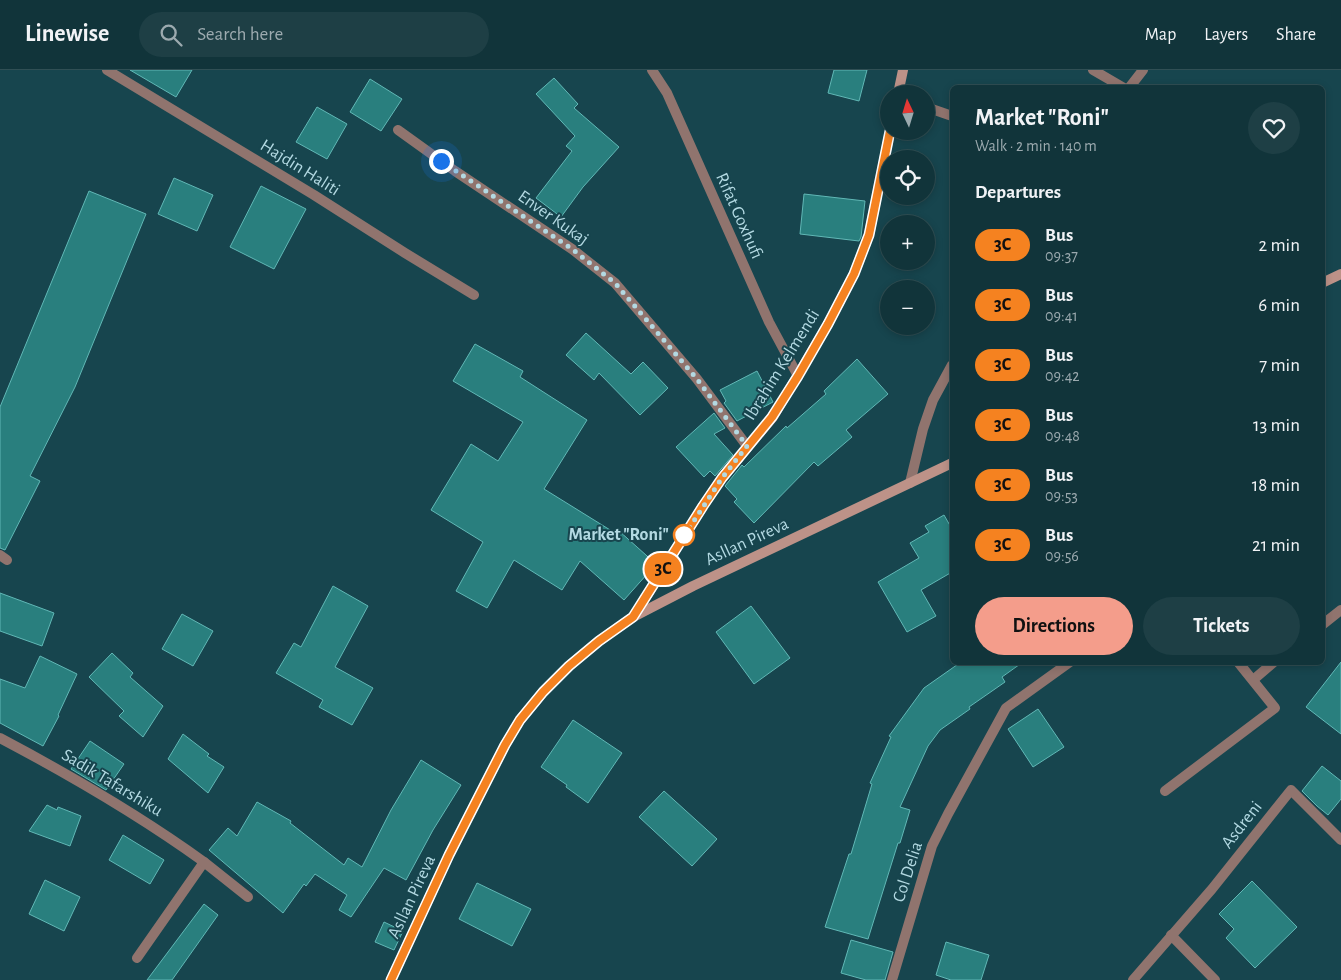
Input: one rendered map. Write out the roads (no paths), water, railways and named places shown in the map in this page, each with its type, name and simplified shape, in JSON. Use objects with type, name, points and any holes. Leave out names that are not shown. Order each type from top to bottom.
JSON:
[{"type":"street","name":"Hajdin Haliti","points":[[108,70],[474,295]]},
{"type":"street","name":"Rifat Goxhufi","points":[[652,70],[667,93],[769,322],[798,376]]},
{"type":"street","points":[[900,85],[903,70]]},
{"type":"street","points":[[1093,70],[1119,85]]},
{"type":"street","points":[[1131,85],[1143,70]]},
{"type":"street","points":[[935,110],[950,115]]},
{"type":"street","name":"Enver Kukaj","points":[[398,130],[455,171],[572,249],[615,283],[697,379],[747,446]]},
{"type":"street","name":"Ibrahim Kelmendi","points":[[633,617],[722,478],[772,417],[828,324],[854,274],[869,235],[888,140]]},
{"type":"street","points":[[1325,282],[1341,274]]},
{"type":"street","points":[[910,483],[923,430],[933,400],[950,368]]},
{"type":"street","name":"Asllan Pireva","points":[[391,980],[449,855],[505,745],[520,720],[543,692],[569,666],[599,641],[633,617],[950,464]]},
{"type":"street","points":[[1325,622],[1341,610]]},
{"type":"street","name":"Col Delia","points":[[892,980],[932,846],[1006,708],[1066,665]]},
{"type":"street","points":[[1165,791],[1275,708],[1240,665]]},
{"type":"street","points":[[1252,680],[1270,665]]},
{"type":"street","name":"Sadik Tafarshiku","points":[[0,738],[103,795],[165,833],[248,897]]},
{"type":"street","name":"Asdreni","points":[[1133,980],[1212,889],[1291,790],[1341,840]]},
{"type":"street","points":[[137,958],[204,862]]},
{"type":"street","points":[[1171,935],[1215,980]]},
{"type":"place","name":"Market \"Roni\"","points":[[684,535]]}]
